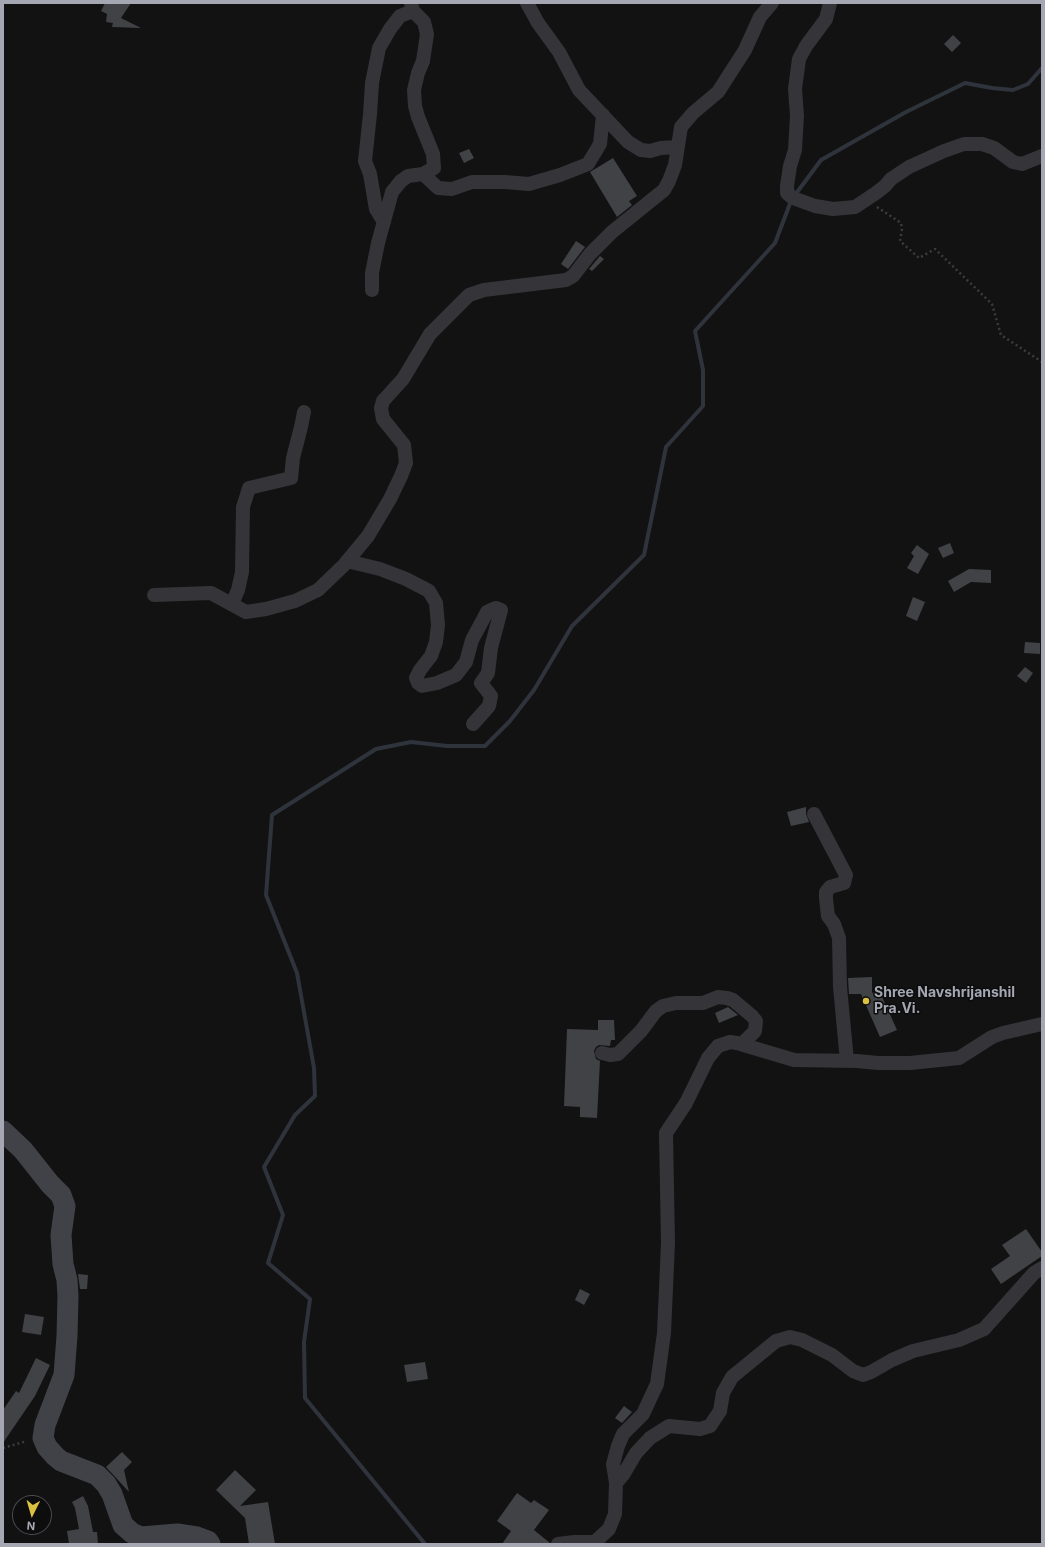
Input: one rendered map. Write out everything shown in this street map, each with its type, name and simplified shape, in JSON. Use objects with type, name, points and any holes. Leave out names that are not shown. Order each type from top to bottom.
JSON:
[{"type":"street","points":[[527,3],[538,23],[559,52],[579,90],[628,142],[641,150],[650,151],[661,148],[677,147]]},
{"type":"street","points":[[154,595],[211,593],[246,612],[266,609],[295,601],[318,590],[347,561],[368,536],[390,499],[406,463],[404,445],[383,419],[381,408],[383,401],[403,379],[430,334],[469,295],[484,290],[566,280],[574,276],[590,254],[612,232],[664,190],[675,165],[677,147],[682,127],[693,113],[718,92],[745,50],[760,17],[772,3]]},
{"type":"street","points":[[830,3],[826,18],[806,46],[799,59],[795,89],[797,132],[795,150],[790,166],[787,193],[793,198],[815,206],[833,209],[856,207],[885,186],[895,176],[909,167],[944,151],[964,144],[982,144],[994,148],[1013,162],[1022,164],[1042,156]]},
{"type":"street","points":[[372,290],[372,273],[392,192],[401,181],[408,176],[423,174],[434,168],[433,154],[415,106],[414,90],[418,73],[423,61],[427,34],[424,22],[412,7],[400,16],[390,28],[379,48],[372,83],[365,161],[370,174],[376,209],[384,222]]},
{"type":"street","points":[[423,174],[438,188],[452,189],[472,182],[529,184],[560,175],[588,164],[600,144],[603,115]]},
{"type":"street","points":[[232,604],[238,590],[242,572],[242,507],[249,488],[291,478],[293,458],[304,412]]},
{"type":"street","points":[[347,561],[380,569],[406,579],[429,591],[436,603],[438,625],[436,642],[431,656],[420,670],[416,678],[418,683],[422,686],[437,683],[456,675],[466,662],[472,640],[487,612],[496,608],[501,610],[491,648],[488,672],[481,683],[491,696],[489,706],[473,724]]},
{"type":"street","points":[[814,814],[846,875],[844,883],[830,887],[826,892],[826,898],[828,916],[834,924],[839,938],[840,987],[847,1060]]},
{"type":"street","points":[[602,1053],[610,1055],[618,1054],[641,1031],[656,1011],[663,1006],[676,1003],[703,1003],[718,997],[733,1000],[756,1021],[755,1031],[742,1044]]},
{"type":"street","points":[[558,1544],[595,1542],[609,1529],[616,1514],[616,1483],[613,1464],[618,1446],[624,1434],[643,1414],[657,1384],[664,1332],[668,1243],[666,1133],[686,1103],[708,1058],[718,1046],[730,1042],[742,1044],[794,1060],[847,1060],[878,1063],[902,1063],[959,1058],[992,1037],[1042,1024]]},
{"type":"street","points":[[3,1131],[23,1150],[50,1184],[61,1195],[65,1206],[61,1235],[63,1264],[67,1280],[68,1296],[64,1374],[44,1425],[43,1438],[51,1452],[61,1461],[97,1475],[106,1484],[112,1494],[123,1525],[132,1533],[141,1537],[177,1534],[197,1537],[208,1541],[210,1544]]},
{"type":"street","points":[[616,1483],[623,1475],[636,1453],[650,1438],[669,1426],[700,1429],[710,1426],[720,1411],[723,1393],[732,1377],[776,1341],[790,1337],[802,1340],[832,1355],[853,1371],[863,1374],[871,1372],[892,1360],[913,1352],[959,1340],[984,1329],[1034,1273],[1042,1268]]},
{"type":"path","points":[[866,200],[902,223],[900,241],[918,258],[935,249],[992,304],[1001,335],[1042,362]]},
{"type":"path","points":[[3,1448],[43,1438]]},
{"type":"building","points":[[105,3],[131,3],[121,18],[141,28],[112,27],[113,23],[106,22],[107,14],[101,11]]},
{"type":"building","points":[[953,35],[961,43],[952,52],[944,44]]},
{"type":"building","points":[[469,149],[474,158],[464,163],[459,153]]},
{"type":"building","points":[[613,158],[637,196],[629,201],[632,205],[617,217],[590,172]]},
{"type":"building","points":[[576,241],[585,247],[568,269],[561,264]]},
{"type":"building","points":[[600,256],[604,259],[592,271],[589,269]]},
{"type":"building","points":[[950,543],[954,553],[943,558],[938,548]]},
{"type":"building","points":[[917,545],[929,554],[918,574],[907,568],[914,556],[911,553]]},
{"type":"building","points":[[969,569],[991,570],[991,583],[971,582],[954,592],[948,581]]},
{"type":"building","points":[[913,597],[925,602],[917,621],[906,616]]},
{"type":"building","points":[[1025,642],[1040,643],[1040,654],[1024,653]]},
{"type":"building","points":[[1025,667],[1033,673],[1026,683],[1017,676]]},
{"type":"building","points":[[806,807],[806,814],[809,822],[791,826],[787,812]]},
{"type":"building","points":[[872,977],[872,993],[879,990],[897,1030],[880,1037],[861,994],[849,994],[848,978]]},
{"type":"building","points":[[728,1007],[738,1015],[719,1023],[715,1013]]},
{"type":"building","points":[[598,1020],[614,1020],[615,1040],[611,1040],[610,1046],[599,1045],[594,1051],[596,1059],[600,1061],[597,1118],[580,1117],[580,1107],[564,1106],[567,1029],[598,1030]]},
{"type":"building","points":[[1026,1229],[1042,1252],[1042,1256],[1001,1284],[991,1269],[1010,1256],[1002,1245]]},
{"type":"building","points":[[78,1274],[88,1275],[87,1289],[80,1289]]},
{"type":"building","points":[[580,1289],[590,1294],[584,1305],[575,1300]]},
{"type":"building","points":[[25,1314],[44,1317],[41,1335],[22,1332]]},
{"type":"building","points":[[36,1358],[50,1365],[35,1396],[3,1443],[3,1410],[16,1391],[19,1393]]},
{"type":"building","points":[[425,1362],[428,1379],[407,1382],[404,1365]]},
{"type":"building","points":[[624,1406],[632,1412],[622,1423],[615,1418]]},
{"type":"building","points":[[122,1452],[132,1462],[124,1470],[129,1492],[106,1467]]},
{"type":"building","points":[[235,1470],[256,1490],[240,1506],[268,1502],[275,1544],[249,1544],[245,1518],[216,1490]]},
{"type":"building","points":[[517,1493],[531,1503],[534,1500],[549,1510],[534,1530],[550,1544],[502,1544],[511,1531],[497,1521]]},
{"type":"building","points":[[83,1496],[88,1506],[93,1532],[97,1532],[98,1544],[69,1544],[67,1531],[79,1529],[75,1508],[72,1502]]},
{"type":"waterway","points":[[795,195],[821,160],[906,112],[965,83],[1013,90],[1028,84],[1042,68]]},
{"type":"waterway","points":[[425,1544],[305,1398],[304,1342],[310,1299],[268,1263],[283,1215],[264,1167],[295,1115],[315,1096],[314,1068],[297,973],[266,895],[272,815],[376,749],[411,742],[447,746],[485,746],[510,721],[534,690],[572,626],[644,555],[666,447],[703,406],[703,370],[695,331],[775,243],[791,201]]},
{"type":"place","name":"Shree Navshrijanshil Pra.Vi.","points":[[866,1001]]}]
